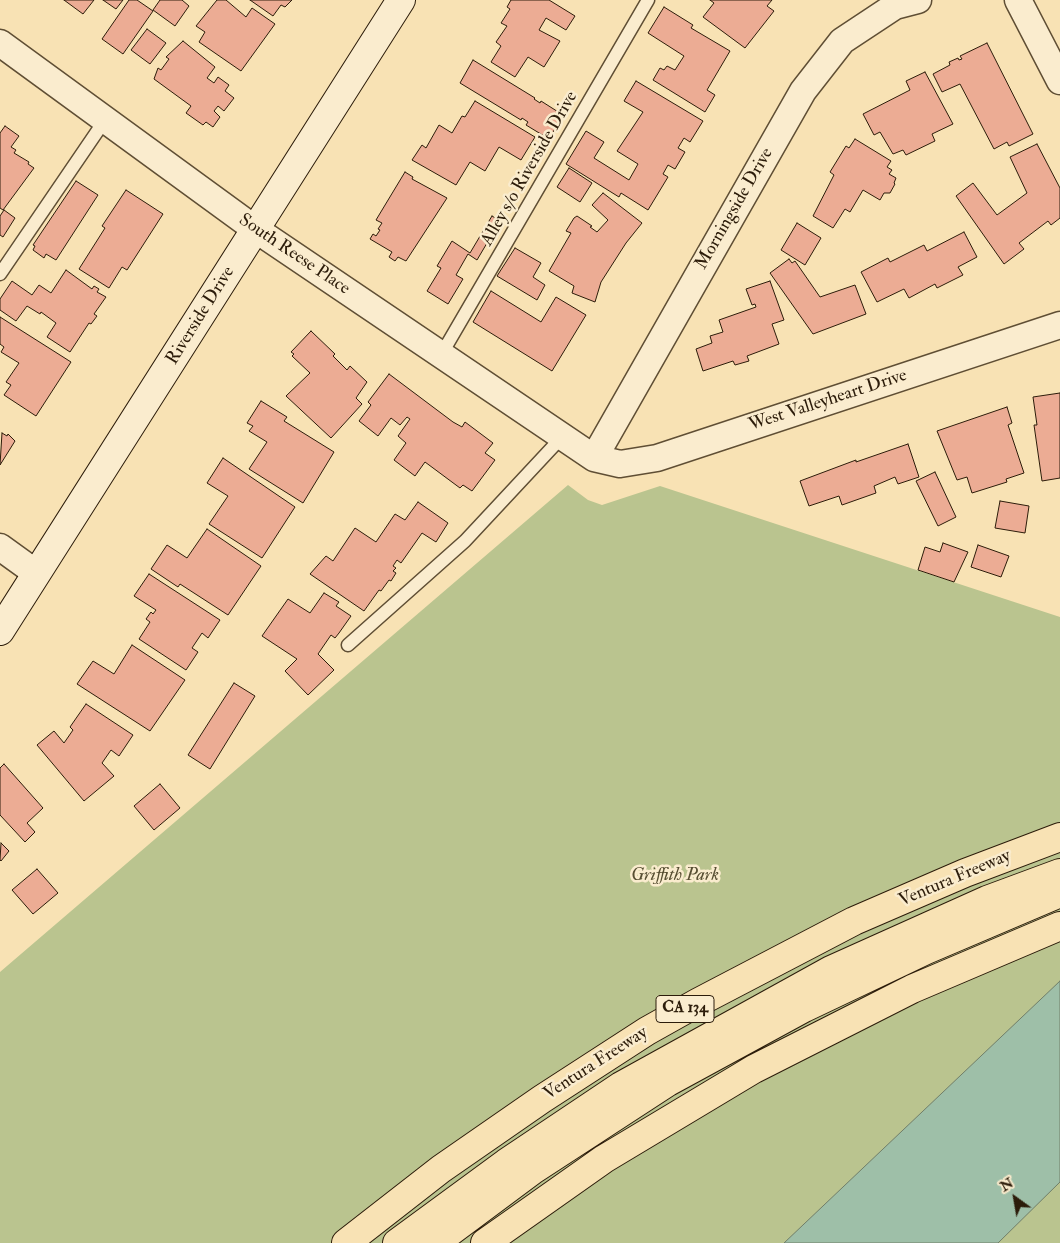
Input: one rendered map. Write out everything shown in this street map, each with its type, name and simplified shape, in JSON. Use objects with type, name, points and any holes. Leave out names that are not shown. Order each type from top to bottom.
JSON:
[{"type":"highway","name":"Ventura Freeway","points":[[346,1243],[441,1169],[542,1099],[697,1002],[854,921],[965,873],[1060,837]]},
{"type":"highway","points":[[397,1243],[506,1163],[621,1086],[831,970],[987,900],[1060,873]]},
{"type":"highway","points":[[435,1243],[533,1170],[668,1082],[804,1008],[926,950],[1060,894]]},
{"type":"highway","points":[[485,1243],[604,1159],[754,1069],[912,989],[1060,926]]},
{"type":"main road","name":"Riverside Drive","points":[[0,631],[402,0]]},
{"type":"street","name":"Morningside Drive","points":[[594,458],[803,91],[842,41],[895,6],[918,0]]},
{"type":"street","points":[[1018,0],[1060,81]]},
{"type":"street","name":"South Reese Place","points":[[0,43],[255,229],[594,458]]},
{"type":"street","name":"West Valleyheart Drive","points":[[594,458],[620,464],[657,458],[1060,325]]},
{"type":"street","points":[[0,548],[36,573]]},
{"type":"lane","name":"Alley s/o Riverside Drive","points":[[441,355],[648,0]]},
{"type":"lane","points":[[0,274],[105,120]]},
{"type":"lane","points":[[348,646],[465,541],[562,437]]},
{"type":"green space","name":"Griffith Park","points":[[568,485],[588,500],[602,505],[660,486],[1060,617],[1060,1243],[0,1243],[0,972]]},
{"type":"shaded area","points":[[1060,981],[1060,1182],[998,1243],[784,1243]]},
{"type":"building","points":[[64,0],[94,0],[83,14]]},
{"type":"building","points":[[103,0],[123,0],[116,9]]},
{"type":"building","points":[[129,0],[137,0],[153,11],[123,54],[102,39]]},
{"type":"building","points":[[160,0],[182,0],[189,6],[175,26],[153,10]]},
{"type":"building","points":[[217,0],[226,0],[246,17],[252,8],[275,24],[241,71],[199,42],[205,32],[196,26]]},
{"type":"building","points":[[250,0],[292,0],[285,7],[281,5],[273,16]]},
{"type":"building","points":[[511,0],[549,0],[575,16],[566,30],[546,18],[539,30],[560,41],[544,67],[528,57],[515,77],[491,62],[501,46],[496,42],[507,26],[501,23],[510,9],[507,7]]},
{"type":"building","points":[[710,0],[772,0],[767,6],[774,11],[745,48],[703,17],[714,3]]},
{"type":"building","points":[[664,7],[693,25],[691,28],[730,51],[707,90],[715,95],[705,112],[653,80],[660,68],[664,70],[667,66],[675,70],[684,56],[648,33]]},
{"type":"building","points":[[147,29],[166,43],[150,64],[131,50]]},
{"type":"building","points":[[183,41],[215,67],[207,78],[214,83],[218,77],[229,85],[225,91],[234,98],[224,111],[218,106],[214,111],[220,117],[213,127],[206,122],[203,125],[186,113],[191,106],[154,79],[158,68],[161,70],[169,59],[166,57]]},
{"type":"building","points":[[987,43],[1033,134],[1009,146],[1007,142],[994,149],[960,84],[942,92],[933,74],[950,65],[949,62],[958,58],[959,60],[962,59],[960,56]]},
{"type":"building","points":[[473,60],[535,98],[540,103],[541,101],[563,115],[549,139],[526,125],[528,122],[522,118],[521,120],[460,83]]},
{"type":"building","points":[[925,72],[953,124],[932,134],[935,141],[906,155],[903,150],[893,154],[880,132],[874,135],[863,114],[910,90],[906,81]]},
{"type":"building","points":[[636,81],[703,121],[690,142],[684,138],[678,148],[685,152],[675,169],[668,165],[663,174],[668,177],[648,210],[621,193],[619,197],[566,164],[586,131],[604,142],[594,158],[629,180],[638,164],[617,151],[643,112],[624,101]]},
{"type":"building","points":[[475,101],[535,137],[521,160],[499,147],[485,171],[470,162],[456,185],[412,160],[422,145],[426,148],[439,125],[452,133],[462,116],[465,117]]},
{"type":"building","points":[[5,126],[19,136],[11,147],[16,150],[14,153],[29,162],[28,164],[34,168],[3,210],[0,208],[0,133]]},
{"type":"building","points":[[855,139],[891,161],[887,167],[892,170],[889,174],[896,178],[895,184],[890,193],[884,193],[880,200],[863,190],[850,212],[845,209],[833,228],[813,216],[834,175],[830,172],[846,146],[849,148]]},
{"type":"building","points":[[1037,144],[1060,188],[1060,218],[1051,225],[1048,221],[1019,243],[1024,249],[1004,264],[956,196],[973,183],[997,215],[1027,193],[1010,157]]},
{"type":"building","points":[[569,168],[592,183],[580,202],[557,187]]},
{"type":"building","points":[[405,172],[413,177],[412,179],[447,198],[406,261],[398,257],[395,261],[389,257],[392,252],[370,239],[373,234],[376,236],[380,230],[378,229],[382,223],[376,220]]},
{"type":"building","points":[[76,181],[98,195],[56,260],[46,254],[44,258],[33,250],[35,246],[33,245]]},
{"type":"building","points":[[126,190],[163,214],[127,270],[122,267],[109,288],[79,269],[105,228],[102,226]]},
{"type":"building","points":[[603,193],[642,223],[626,243],[601,282],[595,302],[572,293],[574,286],[549,271],[571,233],[566,231],[574,218],[577,216],[592,226],[590,227],[597,232],[608,220],[592,205]]},
{"type":"building","points":[[4,210],[15,218],[3,237],[0,235],[0,216]]},
{"type":"building","points":[[492,216],[500,221],[477,260],[468,254],[456,275],[463,279],[448,304],[427,291],[441,268],[437,266],[452,241],[470,253]]},
{"type":"building","points":[[797,223],[821,238],[805,265],[781,250]]},
{"type":"building","points":[[964,232],[977,257],[958,267],[963,275],[937,288],[935,284],[909,298],[904,289],[877,302],[861,272],[888,258],[890,262],[924,245],[927,251]]},
{"type":"building","points":[[515,248],[541,263],[533,277],[545,285],[537,300],[497,276]]},
{"type":"building","points":[[789,259],[792,263],[795,261],[820,297],[855,285],[866,314],[813,334],[770,273]]},
{"type":"building","points":[[66,270],[92,289],[94,286],[99,289],[97,292],[106,297],[94,314],[97,316],[91,324],[89,323],[70,352],[47,337],[56,323],[41,312],[40,314],[27,306],[16,321],[0,310],[0,299],[12,281],[32,295],[39,285],[51,293]]},
{"type":"building","points":[[770,281],[784,320],[772,324],[779,344],[747,356],[749,361],[735,365],[733,361],[703,371],[696,349],[712,343],[710,336],[723,332],[719,320],[756,307],[755,304],[752,305],[746,289]]},
{"type":"building","points":[[491,291],[541,322],[556,297],[586,315],[552,371],[473,322]]},
{"type":"building","points":[[0,317],[71,362],[36,416],[4,395],[11,385],[6,382],[19,363],[1,352],[4,347],[0,344]]},
{"type":"building","points":[[311,331],[335,354],[333,356],[347,370],[350,366],[367,382],[356,398],[362,404],[331,438],[286,396],[310,373],[292,356],[294,354],[291,352]]},
{"type":"building","points":[[389,374],[453,422],[462,427],[465,422],[493,443],[485,453],[495,460],[472,491],[463,485],[460,488],[425,462],[415,476],[394,460],[406,443],[398,436],[410,419],[407,417],[400,425],[391,418],[378,436],[359,421],[371,405],[368,402]]},
{"type":"building","points":[[1060,393],[1060,478],[1042,481],[1034,425],[1037,425],[1033,397]]},
{"type":"building","points":[[261,401],[287,417],[284,421],[334,452],[303,503],[249,469],[267,442],[249,431],[253,426],[247,423]]},
{"type":"building","points":[[1007,407],[1012,423],[1008,425],[1024,473],[1006,479],[1007,482],[972,493],[967,477],[957,480],[937,431]]},
{"type":"building","points":[[2,433],[7,436],[8,434],[15,441],[0,465]]},
{"type":"building","points":[[908,444],[919,477],[898,484],[895,477],[874,486],[876,493],[842,505],[839,496],[809,506],[800,481],[856,460],[856,462]]},
{"type":"building","points":[[223,458],[295,507],[262,558],[209,524],[228,496],[207,483]]},
{"type":"building","points":[[935,472],[956,517],[938,526],[916,481]]},
{"type":"building","points":[[1000,501],[1029,506],[1025,533],[995,528]]},
{"type":"building","points":[[418,502],[448,523],[436,542],[422,533],[401,563],[397,560],[393,566],[396,568],[393,571],[396,573],[391,581],[389,580],[381,591],[379,590],[364,611],[310,574],[326,556],[333,561],[355,528],[376,542],[395,514],[405,520]]},
{"type":"building","points":[[207,529],[261,566],[228,615],[180,584],[178,587],[151,569],[167,545],[187,558]]},
{"type":"building","points":[[943,543],[968,552],[954,582],[918,570],[925,547],[940,552]]},
{"type":"building","points":[[978,545],[1009,556],[1001,577],[971,567]]},
{"type":"building","points":[[149,574],[220,620],[208,638],[202,633],[192,648],[198,652],[186,670],[139,639],[150,622],[146,619],[151,612],[153,614],[156,610],[134,596]]},
{"type":"building","points":[[324,593],[339,602],[336,606],[351,616],[335,638],[331,635],[318,654],[334,670],[308,695],[285,671],[297,659],[262,636],[288,599],[310,613]]},
{"type":"building","points":[[132,645],[185,680],[150,731],[77,684],[93,661],[114,674]]},
{"type":"building","points":[[234,683],[255,696],[210,769],[188,755]]},
{"type":"building","points":[[86,704],[133,735],[119,756],[111,750],[102,763],[114,776],[84,801],[37,745],[54,731],[64,743],[73,730],[70,727]]},
{"type":"building","points":[[4,764],[43,808],[27,823],[35,832],[25,842],[0,815],[0,768]]},
{"type":"building","points":[[160,784],[180,808],[154,830],[134,806]]},
{"type":"building","points":[[1,843],[9,851],[1,861],[0,860]]},
{"type":"building","points":[[37,869],[58,893],[33,914],[12,890]]}]
